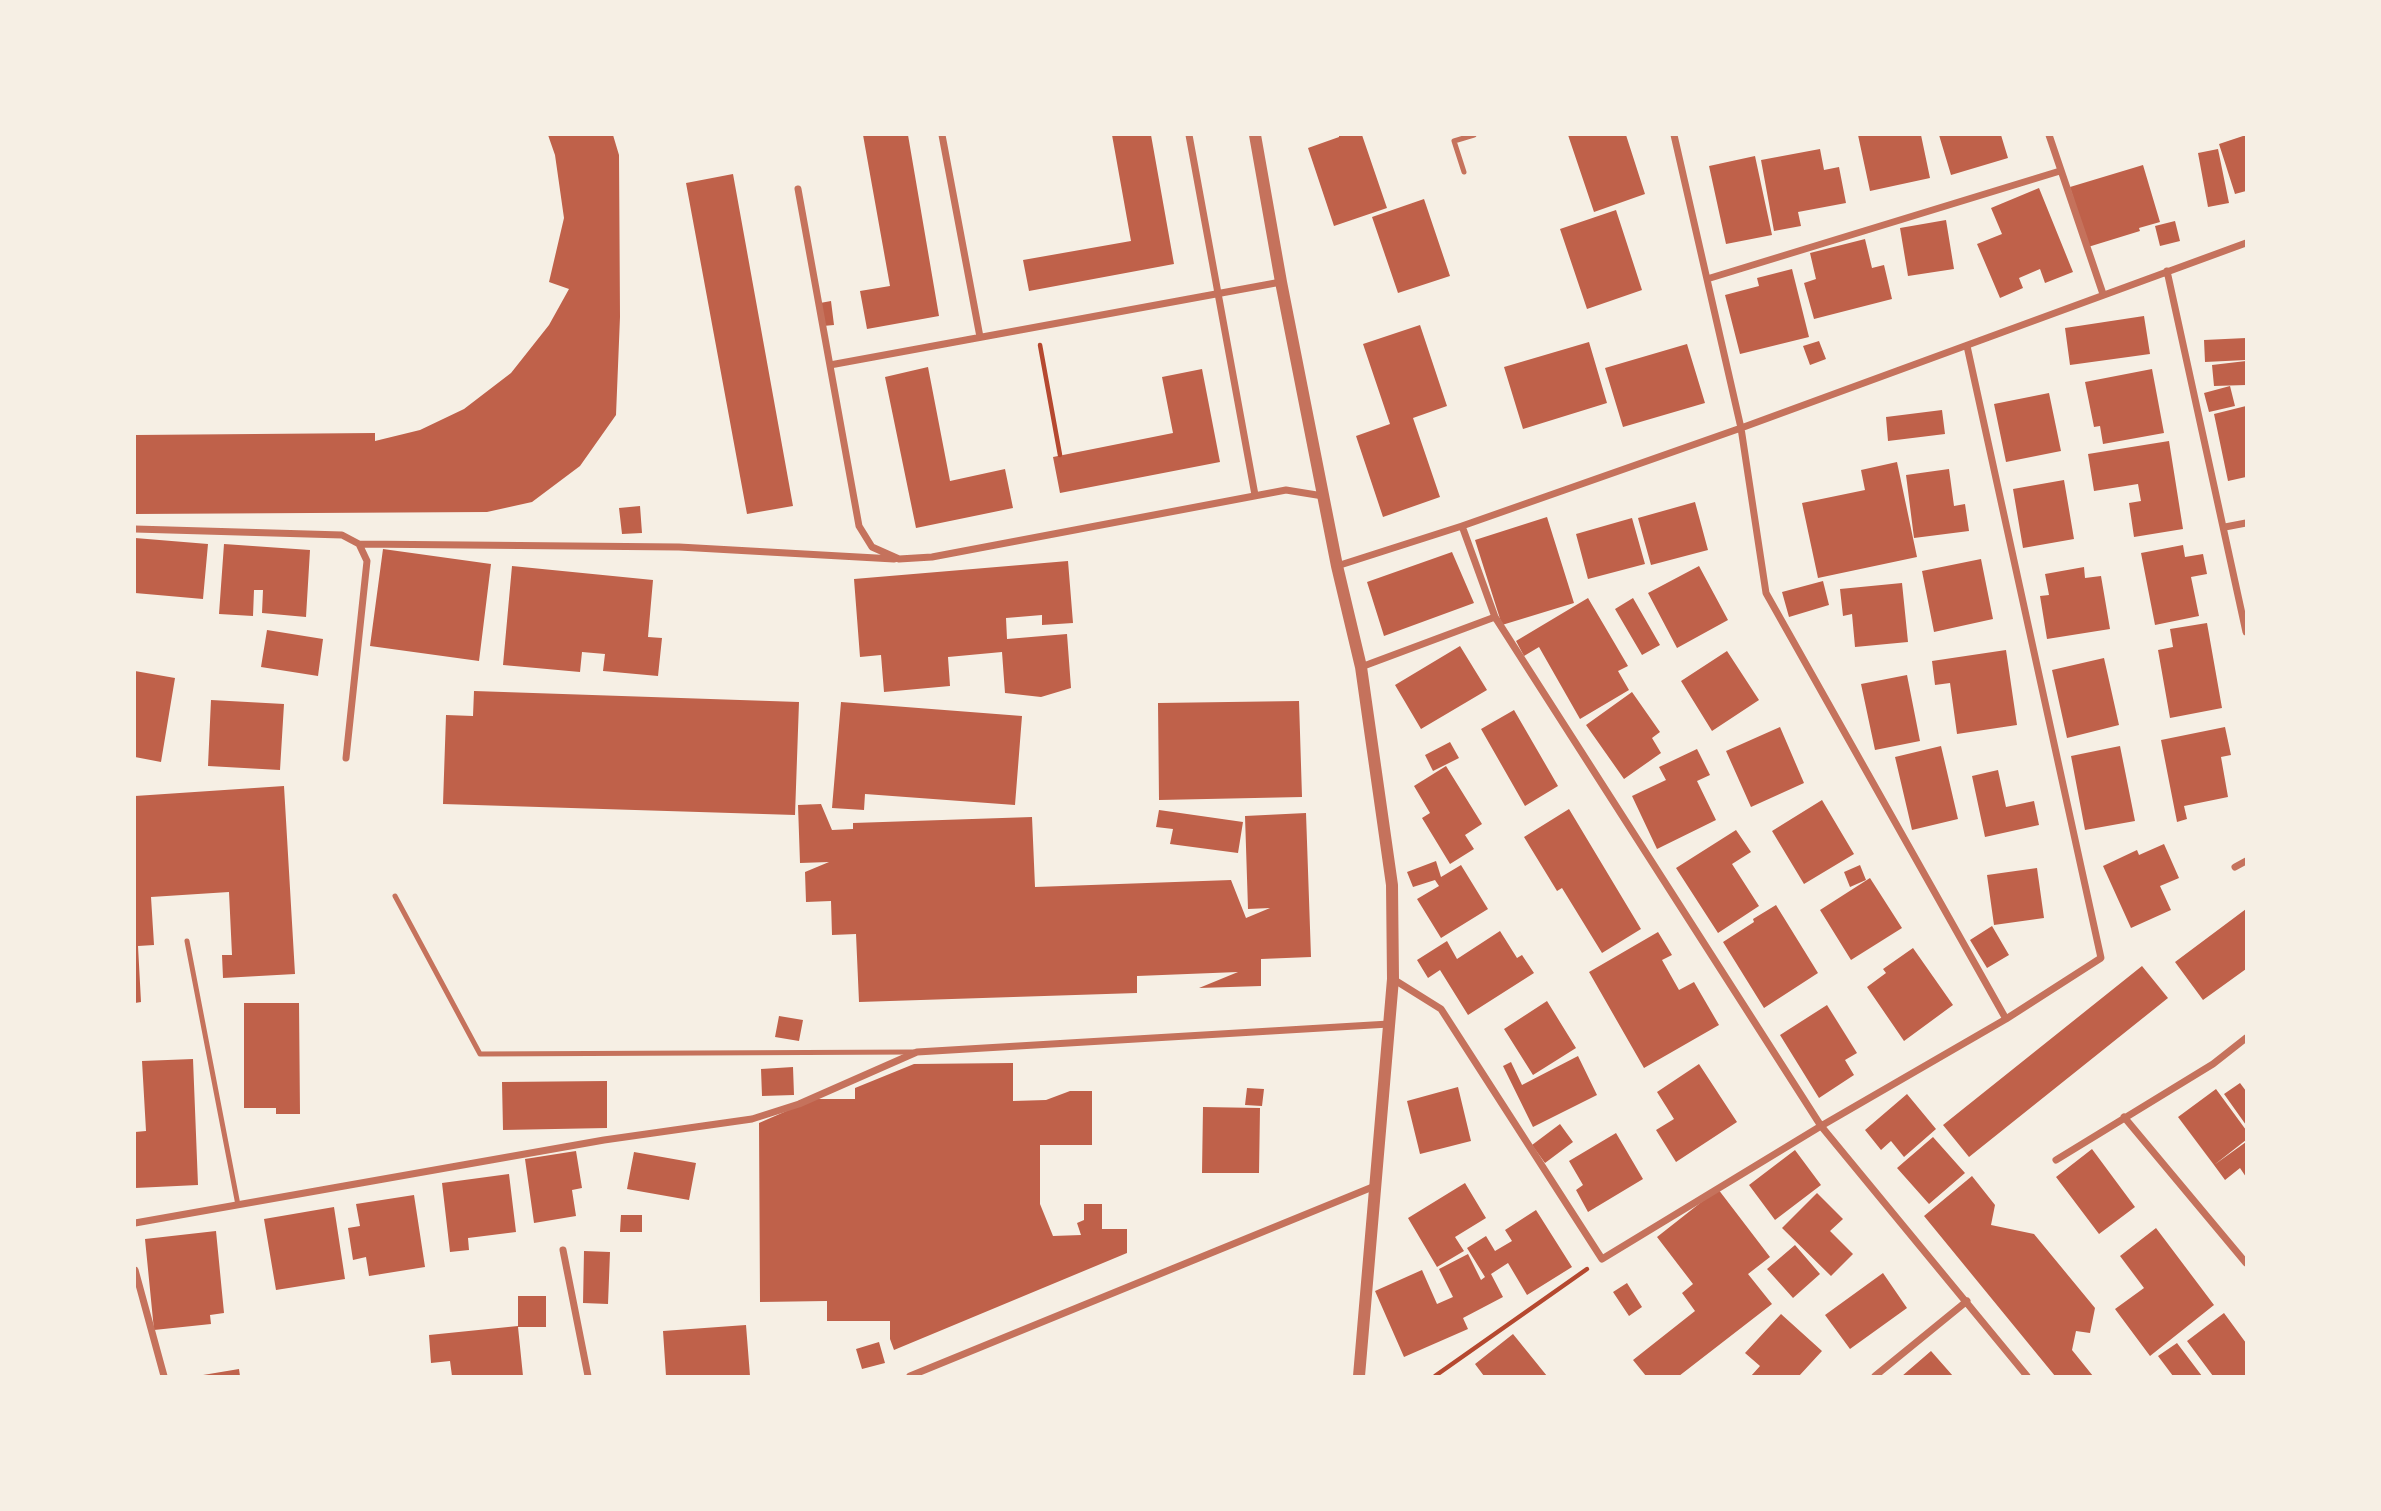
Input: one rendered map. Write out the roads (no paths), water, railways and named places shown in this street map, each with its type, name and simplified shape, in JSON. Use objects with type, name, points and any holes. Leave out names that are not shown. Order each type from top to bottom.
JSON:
[{"type":"street","points":[[942,135],[981,337]]},
{"type":"street","points":[[1189,135],[1255,495]]},
{"type":"street","points":[[1255,135],[1323,496],[1361,667],[1392,885],[1393,979],[1360,1376]]},
{"type":"street","points":[[1674,135],[1741,428],[1766,593],[2006,1019]]},
{"type":"street","points":[[2049,135],[2103,294]]},
{"type":"street","points":[[1707,279],[2060,171]]},
{"type":"street","points":[[798,189],[859,526],[873,547],[898,559]]},
{"type":"street","points":[[1337,566],[1462,526],[1741,428],[2246,243]]},
{"type":"street","points":[[2167,271],[2246,632]]},
{"type":"street","points":[[830,365],[1281,282]]},
{"type":"street","points":[[1393,979],[1441,1009],[1602,1259],[1821,1126],[2006,1019],[2101,958],[1967,346]]},
{"type":"street","points":[[135,529],[342,535],[359,544],[679,547],[898,559],[932,558],[1286,490],[1323,496]]},
{"type":"street","points":[[2225,527],[2246,523]]},
{"type":"street","points":[[1462,526],[1495,617],[1821,1126],[1968,1301],[2027,1376]]},
{"type":"street","points":[[346,758],[367,561],[359,544]]},
{"type":"street","points":[[1361,667],[1495,617]]},
{"type":"street","points":[[2235,867],[2246,861]]},
{"type":"street","points":[[135,1223],[591,1142],[752,1119],[799,1104],[917,1052],[1389,1024]]},
{"type":"street","points":[[2056,1160],[2213,1064],[2246,1038]]},
{"type":"street","points":[[2124,1118],[2246,1263]]},
{"type":"street","points":[[910,1376],[1376,1186]]},
{"type":"street","points":[[563,1250],[588,1376]]},
{"type":"street","points":[[135,1270],[164,1376]]},
{"type":"street","points":[[1875,1376],[1968,1301]]},
{"type":"lane","points":[[1464,172],[1454,141],[1474,135]]},
{"type":"lane","points":[[396,896],[480,1054],[917,1052]]},
{"type":"lane","points":[[187,941],[238,1205]]}]
